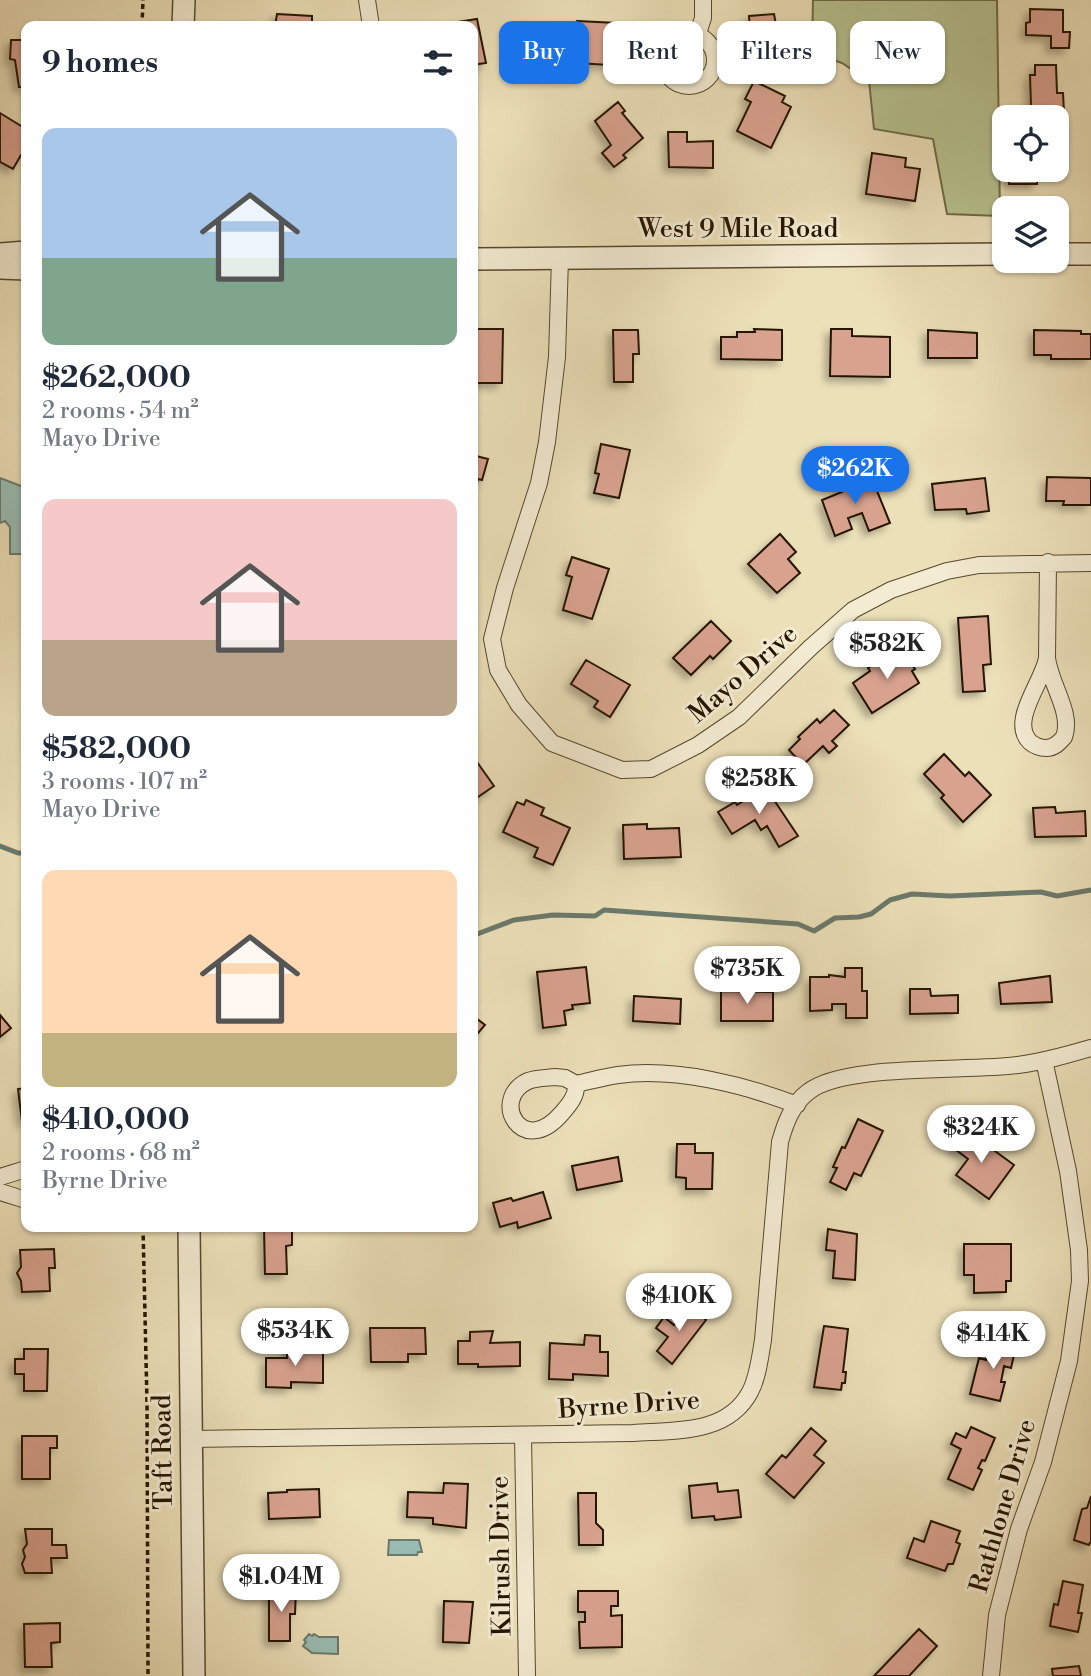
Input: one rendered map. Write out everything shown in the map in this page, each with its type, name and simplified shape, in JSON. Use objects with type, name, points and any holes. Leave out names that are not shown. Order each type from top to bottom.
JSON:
[{"type":"street","points":[[183,21],[184,0]]},
{"type":"street","points":[[367,0],[370,21]]},
{"type":"street","points":[[703,0],[703,21]]},
{"type":"street","points":[[0,254],[21,252]]},
{"type":"street","name":"West 9 Mile Road","points":[[478,259],[992,254]]},
{"type":"street","points":[[1069,254],[1091,254]]},
{"type":"street","name":"Mayo Drive","points":[[560,258],[557,357],[547,442],[539,484],[517,546],[492,639],[498,670],[519,705],[552,743],[622,770],[651,769],[698,745],[739,717],[853,610],[891,590],[947,571],[999,564],[1091,563]]},
{"type":"street","points":[[0,268],[21,269]]},
{"type":"street","points":[[1047,659],[1051,680],[1067,720],[1067,729],[1059,742],[1044,748],[1037,747],[1028,739],[1024,732],[1023,718],[1045,670],[1047,659],[1048,562]]},
{"type":"street","name":"Byrne Drive","points":[[191,1439],[633,1433],[718,1424],[736,1412],[750,1392],[758,1366],[763,1340],[780,1142],[788,1116],[807,1092],[822,1084],[856,1074],[1018,1066],[1091,1048]]},
{"type":"street","name":"Rathlone Drive","points":[[991,1676],[996,1615],[1019,1530],[1043,1462],[1069,1361],[1080,1281],[1079,1250],[1068,1171],[1044,1060]]},
{"type":"street","points":[[576,1084],[619,1075],[689,1077],[741,1086],[797,1105]]},
{"type":"street","points":[[0,1177],[21,1171]]},
{"type":"street","points":[[0,1192],[21,1198]]},
{"type":"street","name":"Taft Road","points":[[189,1232],[194,1676]]},
{"type":"street","name":"Kilrush Drive","points":[[523,1436],[527,1676]]},
{"type":"path","points":[[142,21],[143,0]]},
{"type":"path","points":[[143,1232],[148,1676]]},
{"type":"green space","points":[[813,0],[997,0],[998,105],[992,105],[992,182],[1000,182],[1000,196],[992,196],[992,216],[947,214],[933,139],[874,129],[869,84],[945,84],[945,21],[850,21],[850,68],[836,61],[836,21],[813,21]]},
{"type":"water","points":[[0,478],[21,486],[21,554],[10,554],[10,527],[5,521],[0,523]]},
{"type":"water","points":[[389,1540],[419,1540],[422,1552],[417,1555],[388,1555]]},
{"type":"water","points":[[309,1634],[338,1637],[338,1654],[312,1653],[303,1646]]},
{"type":"building","points":[[1030,9],[1063,10],[1063,32],[1070,32],[1069,48],[1051,48],[1051,36],[1026,35]]},
{"type":"building","points":[[277,14],[312,16],[312,21],[276,21]]},
{"type":"building","points":[[774,14],[775,21],[749,21],[749,16]]},
{"type":"building","points":[[589,22],[603,22],[603,65],[589,64]]},
{"type":"building","points":[[478,24],[486,63],[478,64]]},
{"type":"building","points":[[11,40],[21,40],[21,87],[15,60],[10,59]]},
{"type":"building","points":[[1035,65],[1056,65],[1057,93],[1063,93],[1064,105],[1031,105],[1030,75],[1035,75]]},
{"type":"building","points":[[752,84],[760,84],[785,96],[782,102],[791,107],[771,148],[737,131],[751,102],[745,99]]},
{"type":"building","points":[[618,102],[625,111],[622,113],[643,138],[623,155],[626,158],[614,167],[602,153],[611,145],[595,121]]},
{"type":"building","points":[[0,113],[21,126],[21,155],[13,169],[0,162]]},
{"type":"building","points":[[668,132],[687,132],[687,142],[713,141],[713,168],[669,167]]},
{"type":"building","points":[[872,153],[906,158],[905,167],[920,169],[915,201],[866,194]]},
{"type":"building","points":[[1009,182],[1037,182],[1037,184]]},
{"type":"building","points":[[478,329],[503,329],[502,383],[478,383]]},
{"type":"building","points":[[754,329],[782,330],[782,360],[721,359],[721,337],[737,337],[737,332],[755,332]]},
{"type":"building","points":[[831,329],[852,329],[852,336],[890,337],[890,377],[830,376]]},
{"type":"building","points":[[613,330],[638,330],[639,354],[633,354],[633,382],[614,382]]},
{"type":"building","points":[[928,330],[977,333],[977,358],[928,358]]},
{"type":"building","points":[[1034,330],[1081,331],[1081,334],[1091,334],[1091,359],[1051,359],[1051,355],[1034,355]]},
{"type":"building","points":[[601,444],[630,450],[619,498],[594,493],[599,474],[595,473]]},
{"type":"building","points":[[478,456],[488,459],[482,480],[478,479]]},
{"type":"building","points":[[859,474],[863,485],[873,481],[890,523],[869,531],[862,513],[848,518],[852,529],[835,536],[822,500],[842,492],[838,482]]},
{"type":"building","points":[[1047,477],[1091,478],[1091,505],[1063,505],[1064,501],[1046,501]]},
{"type":"building","points":[[985,478],[989,511],[967,514],[966,509],[935,510],[932,484]]},
{"type":"building","points":[[780,534],[796,552],[788,559],[800,573],[777,593],[748,564]]},
{"type":"building","points":[[572,557],[609,569],[592,619],[563,610],[572,577],[566,575]]},
{"type":"building","points":[[988,616],[991,664],[983,665],[985,691],[963,692],[958,618]]},
{"type":"building","points":[[711,621],[731,641],[713,659],[710,656],[691,675],[673,658]]},
{"type":"building","points":[[899,648],[915,669],[912,671],[919,683],[872,713],[853,683],[870,671],[868,668]]},
{"type":"building","points":[[586,660],[630,685],[610,717],[594,707],[598,701],[571,684]]},
{"type":"building","points":[[834,710],[849,725],[832,741],[837,746],[829,753],[823,746],[803,765],[789,750],[817,719],[820,723]]},
{"type":"building","points":[[944,754],[965,776],[969,772],[991,795],[963,822],[941,798],[944,795],[924,774]]},
{"type":"building","points":[[478,763],[494,786],[478,797]]},
{"type":"building","points":[[764,785],[798,836],[779,847],[767,826],[761,830],[755,820],[732,834],[718,812],[735,802],[737,805]]},
{"type":"building","points":[[526,800],[544,808],[541,815],[570,828],[553,865],[534,857],[538,848],[503,832],[517,802],[524,805]]},
{"type":"building","points":[[1055,807],[1056,813],[1085,811],[1086,836],[1035,837],[1033,808]]},
{"type":"building","points":[[647,824],[647,829],[679,828],[681,857],[624,859],[623,825]]},
{"type":"building","points":[[586,967],[590,1003],[572,1005],[573,1009],[564,1011],[566,1025],[543,1028],[537,972]]},
{"type":"building","points":[[845,968],[862,968],[862,991],[867,991],[867,1018],[846,1018],[846,1004],[832,1004],[832,1010],[810,1011],[810,977],[845,977]]},
{"type":"building","points":[[1050,976],[1052,1002],[1001,1004],[999,983]]},
{"type":"building","points":[[910,989],[930,989],[931,996],[958,995],[958,1013],[910,1014]]},
{"type":"building","points":[[721,991],[773,992],[773,1021],[721,1021]]},
{"type":"building","points":[[634,996],[681,999],[680,1024],[633,1021]]},
{"type":"building","points":[[0,1015],[11,1028],[0,1037]]},
{"type":"building","points":[[478,1020],[485,1025],[478,1033]]},
{"type":"building","points":[[18,1089],[21,1089],[21,1114]]},
{"type":"building","points":[[858,1119],[883,1131],[861,1176],[854,1173],[846,1190],[830,1182],[837,1168],[833,1167]]},
{"type":"building","points":[[965,1129],[1014,1165],[989,1199],[956,1175],[968,1159],[952,1147]]},
{"type":"building","points":[[677,1144],[695,1144],[695,1153],[713,1153],[712,1189],[686,1189],[686,1178],[676,1177]]},
{"type":"building","points":[[618,1157],[622,1181],[577,1190],[572,1166]]},
{"type":"building","points":[[543,1192],[551,1218],[518,1228],[517,1222],[500,1227],[493,1203],[511,1198],[513,1201]]},
{"type":"building","points":[[828,1229],[857,1234],[855,1280],[833,1278],[835,1251],[826,1250]]},
{"type":"building","points":[[264,1232],[292,1232],[292,1245],[286,1246],[287,1274],[265,1274]]},
{"type":"building","points":[[964,1244],[1011,1244],[1011,1281],[1006,1281],[1006,1292],[974,1293],[974,1275],[964,1275]]},
{"type":"building","points":[[54,1249],[55,1268],[49,1268],[50,1291],[22,1292],[17,1273],[21,1267],[20,1250]]},
{"type":"building","points":[[689,1305],[706,1320],[672,1364],[657,1351],[668,1337],[656,1328],[664,1317],[674,1325]]},
{"type":"building","points":[[824,1326],[848,1329],[843,1372],[846,1372],[845,1383],[842,1383],[841,1390],[814,1387]]},
{"type":"building","points":[[370,1328],[425,1328],[426,1354],[408,1354],[408,1362],[371,1362]]},
{"type":"building","points":[[493,1331],[490,1343],[520,1342],[520,1366],[478,1367],[478,1364],[458,1364],[458,1341],[470,1341],[470,1332]]},
{"type":"building","points":[[585,1335],[600,1336],[600,1352],[608,1352],[608,1376],[573,1374],[573,1380],[549,1379],[550,1343],[584,1345]]},
{"type":"building","points":[[990,1341],[1016,1346],[1011,1368],[1004,1366],[1001,1382],[1005,1382],[1000,1401],[970,1394],[979,1358],[986,1360]]},
{"type":"building","points":[[287,1348],[323,1349],[323,1383],[291,1382],[291,1388],[266,1387],[266,1358],[287,1358]]},
{"type":"building","points":[[24,1349],[48,1349],[47,1391],[24,1391],[24,1374],[15,1374],[15,1359],[24,1359]]},
{"type":"building","points":[[971,1427],[995,1438],[985,1461],[982,1460],[978,1468],[982,1470],[973,1490],[948,1479],[961,1449],[951,1444],[956,1433],[966,1438]]},
{"type":"building","points":[[811,1428],[826,1441],[814,1455],[824,1463],[794,1498],[766,1474],[782,1455],[786,1458]]},
{"type":"building","points":[[22,1436],[57,1436],[57,1448],[50,1448],[50,1479],[22,1479]]},
{"type":"building","points":[[444,1483],[468,1484],[466,1528],[433,1524],[433,1518],[407,1517],[408,1492],[443,1493]]},
{"type":"building","points":[[717,1483],[718,1492],[738,1490],[741,1517],[715,1520],[714,1516],[692,1518],[689,1486]]},
{"type":"building","points":[[319,1489],[320,1517],[269,1519],[268,1493]]},
{"type":"building","points":[[578,1493],[596,1493],[596,1523],[603,1530],[603,1545],[579,1545]]},
{"type":"building","points":[[1091,1496],[1089,1545],[1074,1540],[1082,1509],[1087,1508]]},
{"type":"building","points":[[931,1521],[960,1531],[956,1542],[960,1544],[953,1564],[948,1564],[945,1571],[907,1558],[914,1538],[924,1542]]},
{"type":"building","points":[[25,1529],[52,1529],[52,1545],[66,1545],[67,1558],[51,1558],[52,1573],[25,1573],[22,1564],[25,1557],[23,1550],[27,1544]]},
{"type":"building","points":[[1063,1581],[1083,1585],[1078,1632],[1050,1626],[1054,1604],[1058,1605]]},
{"type":"building","points":[[269,1590],[296,1590],[295,1614],[290,1614],[290,1641],[269,1641]]},
{"type":"building","points":[[578,1591],[618,1591],[618,1606],[611,1606],[611,1616],[622,1615],[622,1647],[580,1648],[579,1622],[585,1622],[585,1612],[578,1612]]},
{"type":"building","points":[[444,1601],[473,1602],[469,1643],[443,1642]]},
{"type":"building","points":[[60,1623],[60,1642],[51,1643],[52,1667],[25,1667],[24,1624]]},
{"type":"building","points":[[919,1629],[937,1646],[909,1676],[874,1676]]},
{"type":"building","points":[[1079,1666],[1081,1676],[1053,1676],[1052,1669]]},
{"type":"waterway","points":[[0,846],[21,853]]},
{"type":"waterway","points":[[478,934],[514,920],[553,915],[595,916],[604,910],[798,924],[814,931],[835,918],[871,914],[890,900],[912,894],[950,896],[1041,892],[1057,896],[1091,890]]}]
